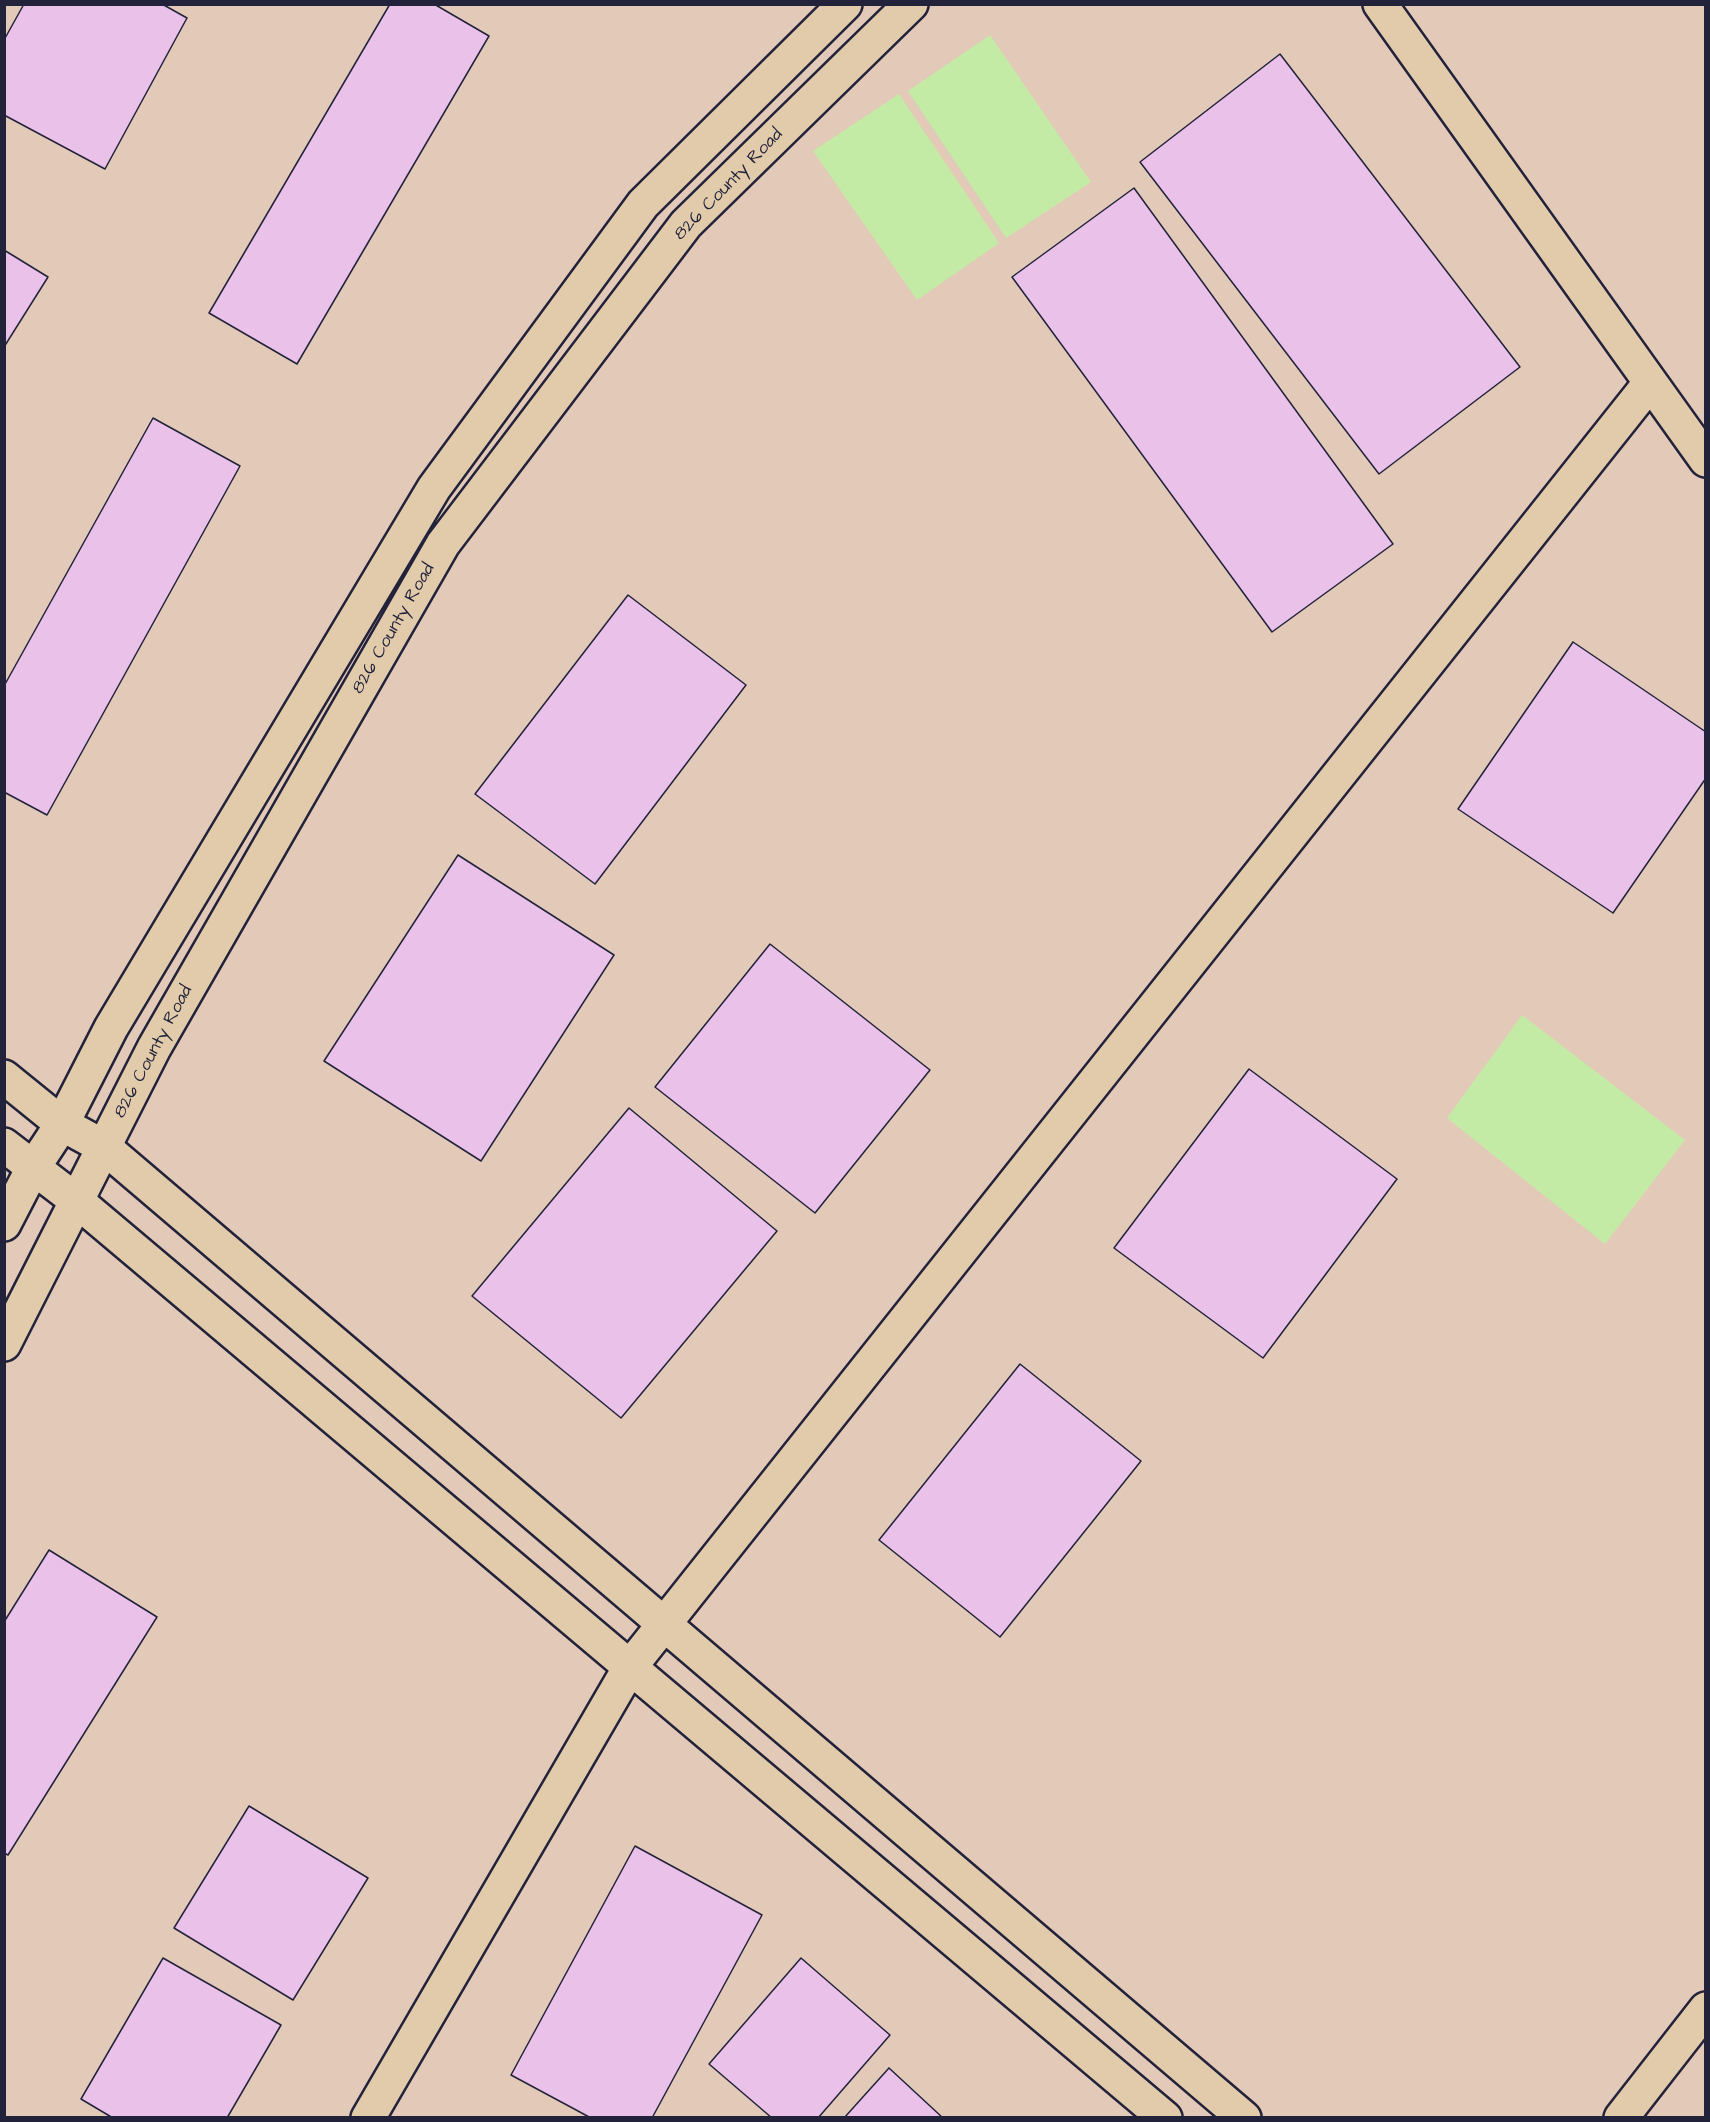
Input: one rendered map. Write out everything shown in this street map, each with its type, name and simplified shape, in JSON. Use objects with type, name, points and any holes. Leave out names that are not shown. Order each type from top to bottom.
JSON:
[{"type":"street","name":"826 County Road","points":[[4,1224],[33,1168],[62,1124],[111,1028],[434,488],[643,204],[845,4]]},
{"type":"street","name":"826 County Road","points":[[4,1344],[154,1048],[442,544],[686,224],[911,4]]},
{"type":"street","points":[[1380,4],[1706,460]]},
{"type":"street","points":[[368,2118],[630,1667],[1650,383]]},
{"type":"street","points":[[4,1077],[62,1124],[104,1147],[1244,2118]]},
{"type":"street","points":[[4,1145],[77,1201],[1165,2118]]},
{"type":"street","points":[[1621,2118],[1706,2009]]},
{"type":"green space","points":[[990,35],[1091,182],[1006,238],[908,91]]},
{"type":"green space","points":[[899,94],[999,243],[917,300],[813,151]]},
{"type":"green space","points":[[1522,1015],[1685,1140],[1605,1244],[1447,1118]]},
{"type":"building","points":[[24,4],[162,4],[187,18],[105,169],[4,115],[4,40]]},
{"type":"building","points":[[390,4],[434,4],[489,36],[297,364],[209,313]]},
{"type":"building","points":[[1280,54],[1520,367],[1379,474],[1140,162]]},
{"type":"building","points":[[1134,188],[1393,544],[1272,632],[1012,277]]},
{"type":"building","points":[[4,250],[48,277],[4,347]]},
{"type":"building","points":[[153,418],[240,466],[47,815],[4,792],[4,686]]},
{"type":"building","points":[[628,595],[746,685],[595,884],[475,794]]},
{"type":"building","points":[[1573,642],[1706,732],[1706,778],[1613,913],[1458,809]]},
{"type":"building","points":[[458,855],[614,955],[481,1161],[324,1061]]},
{"type":"building","points":[[770,944],[930,1070],[815,1213],[655,1087]]},
{"type":"building","points":[[1249,1069],[1397,1179],[1263,1358],[1114,1248]]},
{"type":"building","points":[[629,1108],[777,1231],[621,1418],[472,1296]]},
{"type":"building","points":[[1020,1364],[1141,1461],[1000,1637],[879,1540]]},
{"type":"building","points":[[49,1550],[157,1617],[8,1855],[4,1853],[4,1622]]},
{"type":"building","points":[[249,1806],[368,1878],[293,2000],[174,1928]]},
{"type":"building","points":[[635,1846],[762,1915],[652,2118],[591,2118],[511,2075]]},
{"type":"building","points":[[163,1958],[281,2025],[227,2118],[113,2118],[81,2099]]},
{"type":"building","points":[[801,1958],[890,2035],[818,2118],[772,2118],[709,2064]]},
{"type":"building","points":[[889,2068],[943,2118],[844,2118]]}]
